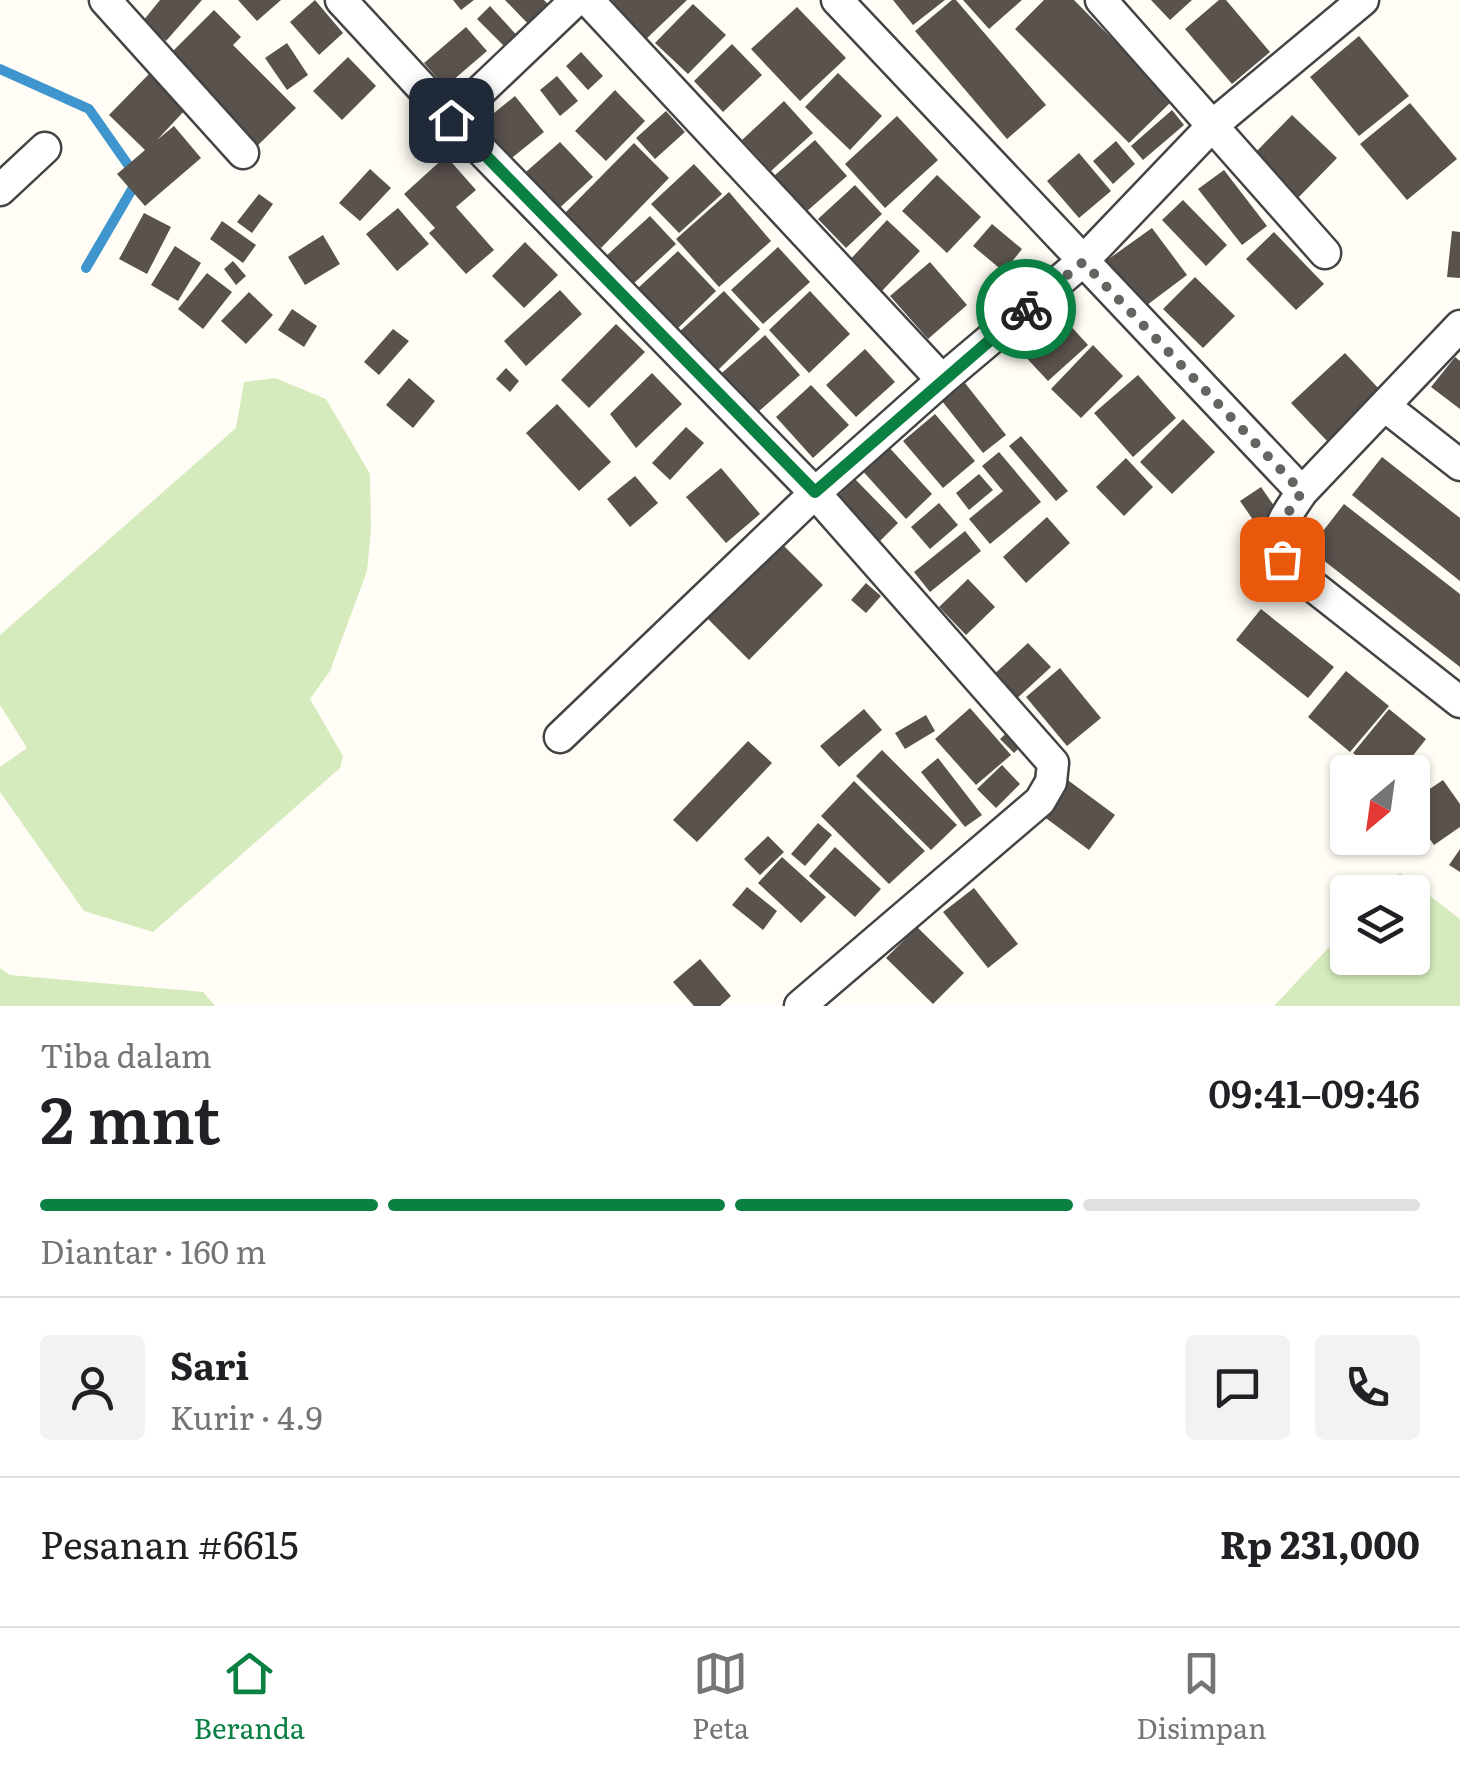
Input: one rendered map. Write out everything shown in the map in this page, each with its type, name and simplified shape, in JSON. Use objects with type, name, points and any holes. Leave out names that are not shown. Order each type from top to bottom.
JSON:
[{"type":"street","points":[[105,0],[244,153]]},
{"type":"street","points":[[341,0],[451,120],[815,492],[1053,763],[1054,772],[1040,801],[800,1006]]},
{"type":"street","points":[[451,120],[576,0]]},
{"type":"street","points":[[588,0],[942,380]]},
{"type":"street","points":[[837,0],[1302,492]]},
{"type":"street","points":[[1101,0],[1325,253]]},
{"type":"street","points":[[560,737],[815,492],[1083,262],[1213,125],[1363,0]]},
{"type":"street","points":[[0,190],[44,148]]},
{"type":"street","points":[[1460,326],[1302,492],[1281,522],[1279,548],[1282,559],[1300,576],[1460,702]]},
{"type":"street","points":[[1386,407],[1460,465]]},
{"type":"green space","points":[[275,378],[326,399],[370,474],[367,571],[330,671],[310,699],[343,756],[340,768],[153,932],[84,911],[0,792],[0,767],[27,748],[0,705],[0,635],[236,428],[244,382]]},
{"type":"green space","points":[[1430,896],[1460,919],[1460,1006],[1274,1006],[1330,946],[1330,975],[1430,975]]},
{"type":"green space","points":[[0,968],[10,975],[203,992],[215,1006],[0,1006]]},
{"type":"building","points":[[160,0],[202,0],[166,41],[143,21]]},
{"type":"building","points":[[238,0],[281,0],[257,21]]},
{"type":"building","points":[[315,0],[343,33],[319,55],[290,22]]},
{"type":"building","points":[[453,0],[474,0],[461,10]]},
{"type":"building","points":[[505,0],[544,0],[553,9],[533,29]]},
{"type":"building","points":[[613,0],[687,0],[644,41],[608,4]]},
{"type":"building","points":[[893,0],[945,0],[913,25]]},
{"type":"building","points":[[952,0],[1046,105],[1007,139],[915,31]]},
{"type":"building","points":[[963,0],[1022,0],[989,29]]},
{"type":"building","points":[[1044,0],[1074,0],[1173,100],[1129,143],[1015,29]]},
{"type":"building","points":[[1151,0],[1192,0],[1170,20]]},
{"type":"building","points":[[1219,0],[1226,0],[1270,52],[1232,84],[1185,29]]},
{"type":"building","points":[[693,4],[726,35],[688,74],[655,43]]},
{"type":"building","points":[[490,6],[523,42],[511,53],[477,19]]},
{"type":"building","points":[[797,7],[846,58],[800,101],[751,49]]},
{"type":"building","points":[[214,10],[241,37],[233,45],[296,108],[253,150],[173,69],[181,61],[172,52]]},
{"type":"building","points":[[466,27],[487,51],[445,87],[424,63]]},
{"type":"building","points":[[1359,36],[1409,96],[1359,136],[1310,77]]},
{"type":"building","points":[[287,43],[308,75],[287,90],[265,58]]},
{"type":"building","points":[[732,44],[762,75],[723,112],[694,81]]},
{"type":"building","points":[[581,52],[603,76],[588,90],[566,66]]},
{"type":"building","points":[[348,57],[376,86],[342,120],[313,91]]},
{"type":"building","points":[[150,73],[187,108],[157,140],[174,126],[201,158],[145,206],[117,174],[145,150],[109,115]]},
{"type":"building","points":[[838,73],[882,116],[850,150],[805,107]]},
{"type":"building","points":[[557,76],[578,101],[560,116],[540,90]]},
{"type":"building","points":[[615,90],[645,121],[606,161],[575,131]]},
{"type":"building","points":[[515,96],[544,132],[503,165],[473,130]]},
{"type":"building","points":[[784,101],[813,133],[771,171],[742,140]]},
{"type":"building","points":[[1410,103],[1457,159],[1407,200],[1360,144]]},
{"type":"building","points":[[1172,110],[1184,125],[1143,160],[1131,146]]},
{"type":"building","points":[[666,111],[685,132],[655,159],[636,138]]},
{"type":"building","points":[[1292,115],[1337,158],[1295,201],[1250,158]]},
{"type":"building","points":[[897,116],[938,160],[885,208],[845,164]]},
{"type":"building","points":[[815,140],[847,176],[806,212],[774,176]]},
{"type":"building","points":[[1116,141],[1135,164],[1113,184],[1093,161]]},
{"type":"building","points":[[560,142],[593,177],[553,214],[519,178]]},
{"type":"building","points":[[634,143],[669,178],[601,248],[565,213]]},
{"type":"building","points":[[1079,153],[1111,191],[1079,218],[1047,181]]},
{"type":"building","points":[[446,156],[476,190],[456,207],[494,250],[466,274],[429,233],[435,228],[404,194]]},
{"type":"building","points":[[694,164],[722,194],[679,233],[651,204]]},
{"type":"building","points":[[370,169],[391,188],[360,221],[339,203]]},
{"type":"building","points":[[1224,170],[1267,226],[1242,245],[1198,189]]},
{"type":"building","points":[[937,175],[981,217],[947,253],[902,211]]},
{"type":"building","points":[[855,185],[882,214],[846,248],[818,219]]},
{"type":"building","points":[[729,192],[771,241],[719,287],[676,239]]},
{"type":"building","points":[[259,194],[273,204],[252,233],[237,222]]},
{"type":"building","points":[[1183,200],[1227,245],[1206,266],[1162,220]]},
{"type":"building","points":[[398,208],[429,244],[397,271],[366,234]]},
{"type":"building","points":[[144,213],[171,227],[147,274],[119,259]]},
{"type":"building","points":[[650,216],[676,244],[632,285],[605,257]]},
{"type":"building","points":[[887,220],[920,251],[880,293],[847,263]]},
{"type":"building","points":[[222,221],[256,245],[243,263],[210,239]]},
{"type":"building","points":[[992,224],[1022,249],[1004,272],[973,246]]},
{"type":"building","points":[[1152,228],[1187,275],[1139,311],[1103,263]]},
{"type":"building","points":[[1452,231],[1460,232],[1460,278],[1447,277]]},
{"type":"building","points":[[1274,232],[1324,284],[1296,310],[1246,259]]},
{"type":"building","points":[[323,235],[340,264],[305,285],[288,257]]},
{"type":"building","points":[[525,242],[558,275],[524,308],[492,276]]},
{"type":"building","points":[[175,246],[201,263],[178,301],[151,285]]},
{"type":"building","points":[[778,247],[810,282],[763,324],[731,290]]},
{"type":"building","points":[[678,251],[716,291],[675,331],[636,290]]},
{"type":"building","points":[[233,261],[246,276],[236,285],[224,269]]},
{"type":"building","points":[[930,262],[967,305],[928,339],[890,296]]},
{"type":"building","points":[[207,273],[232,292],[203,329],[178,309]]},
{"type":"building","points":[[1195,277],[1235,316],[1203,348],[1163,309]]},
{"type":"building","points":[[560,290],[582,314],[526,366],[504,341]]},
{"type":"building","points":[[724,291],[760,329],[716,372],[678,333]]},
{"type":"building","points":[[810,291],[850,334],[809,373],[769,330]]},
{"type":"building","points":[[249,292],[273,315],[246,344],[221,321]]},
{"type":"building","points":[[1047,300],[1088,345],[1048,381],[1007,337]]},
{"type":"building","points":[[292,309],[317,326],[304,347],[278,330]]},
{"type":"building","points":[[616,324],[645,352],[589,408],[561,380]]},
{"type":"building","points":[[393,329],[409,341],[379,375],[364,362]]},
{"type":"building","points":[[765,335],[800,375],[750,419],[715,379]]},
{"type":"building","points":[[1093,345],[1123,376],[1081,418],[1051,389]]},
{"type":"building","points":[[865,349],[895,382],[856,417],[826,385]]},
{"type":"building","points":[[1345,353],[1381,391],[1327,441],[1291,403]]},
{"type":"building","points":[[1455,357],[1460,361],[1460,409],[1431,387]]},
{"type":"building","points":[[506,368],[519,381],[510,392],[496,379]]},
{"type":"building","points":[[652,373],[682,404],[636,448],[610,414]]},
{"type":"building","points":[[1138,375],[1176,418],[1133,457],[1094,413]]},
{"type":"building","points":[[409,378],[435,401],[413,428],[386,405]]},
{"type":"building","points":[[965,383],[1006,435],[983,453],[942,401]]},
{"type":"building","points":[[811,385],[849,425],[813,458],[776,417]]},
{"type":"building","points":[[557,404],[611,462],[579,491],[526,433]]},
{"type":"building","points":[[935,414],[975,461],[943,488],[903,441]]},
{"type":"building","points":[[1183,419],[1215,452],[1172,494],[1140,462]]},
{"type":"building","points":[[686,427],[704,443],[670,480],[652,463]]},
{"type":"building","points":[[1021,436],[1068,491],[1056,501],[1009,446]]},
{"type":"building","points":[[886,444],[932,494],[906,519],[860,468]]},
{"type":"building","points":[[999,452],[1041,502],[990,544],[969,519],[1003,491],[982,466]]},
{"type":"building","points":[[1382,457],[1460,518],[1460,581],[1352,495]]},
{"type":"building","points":[[1126,458],[1153,487],[1124,516],[1096,487]]},
{"type":"building","points":[[721,468],[760,514],[726,543],[686,497]]},
{"type":"building","points":[[979,474],[993,490],[969,510],[956,493]]},
{"type":"building","points":[[635,476],[658,503],[630,527],[607,499]]},
{"type":"building","points":[[855,479],[898,523],[878,543],[835,499]]},
{"type":"building","points":[[1261,487],[1279,513],[1258,527],[1240,501]]},
{"type":"building","points":[[939,503],[958,525],[930,549],[911,527]]},
{"type":"building","points":[[1344,504],[1460,594],[1460,667],[1309,549]]},
{"type":"building","points":[[1047,517],[1070,543],[1026,583],[1003,557]]},
{"type":"building","points":[[965,531],[981,551],[930,592],[914,572]]},
{"type":"building","points":[[775,537],[823,585],[749,660],[701,612]]},
{"type":"building","points":[[968,579],[995,607],[966,635],[939,607]]},
{"type":"building","points":[[866,583],[881,596],[866,613],[851,600]]},
{"type":"building","points":[[1261,609],[1334,667],[1308,698],[1236,640]]},
{"type":"building","points":[[1028,643],[1051,667],[1013,702],[990,678]]},
{"type":"building","points":[[1060,668],[1101,718],[1067,746],[1026,697]]},
{"type":"building","points":[[1346,671],[1389,706],[1350,752],[1308,717]]},
{"type":"building","points":[[970,708],[1011,755],[976,785],[935,739]]},
{"type":"building","points":[[864,709],[882,730],[839,767],[820,746]]},
{"type":"building","points":[[1389,709],[1426,739],[1413,755],[1353,753]]},
{"type":"building","points":[[926,715],[935,731],[905,749],[895,733]]},
{"type":"building","points":[[1012,728],[1025,742],[1014,753],[1000,739]]},
{"type":"building","points":[[748,741],[772,763],[697,842],[673,820]]},
{"type":"building","points":[[882,750],[957,825],[931,850],[856,776]]},
{"type":"building","points":[[938,758],[982,815],[965,827],[921,772]]},
{"type":"building","points":[[1002,765],[1020,784],[996,808],[977,789]]},
{"type":"building","points":[[1065,778],[1115,815],[1089,850],[1039,813]]},
{"type":"building","points":[[1443,780],[1460,804],[1460,827],[1434,845],[1430,839],[1430,789]]},
{"type":"building","points":[[854,781],[925,851],[889,884],[821,816]]},
{"type":"building","points":[[818,823],[832,835],[805,866],[791,854]]},
{"type":"building","points":[[768,836],[784,852],[760,875],[744,859]]},
{"type":"building","points":[[835,847],[881,889],[855,917],[809,876]]},
{"type":"building","points":[[1460,849],[1460,872],[1449,865]]},
{"type":"building","points":[[782,857],[826,897],[801,923],[758,883]]},
{"type":"building","points":[[747,887],[777,911],[763,930],[732,905]]},
{"type":"building","points":[[974,888],[1018,944],[988,968],[943,912]]},
{"type":"building","points":[[917,927],[964,973],[933,1004],[886,958]]},
{"type":"building","points":[[700,959],[731,996],[720,1006],[694,1006],[673,982]]},
{"type":"waterway","points":[[0,69],[89,109],[138,179],[86,268]]},
{"type":"way so far","points":[[1026,309],[1083,262],[1302,492],[1281,522],[1282,559]]},
{"type":"route","points":[[451,120],[815,492],[1026,309]]}]
